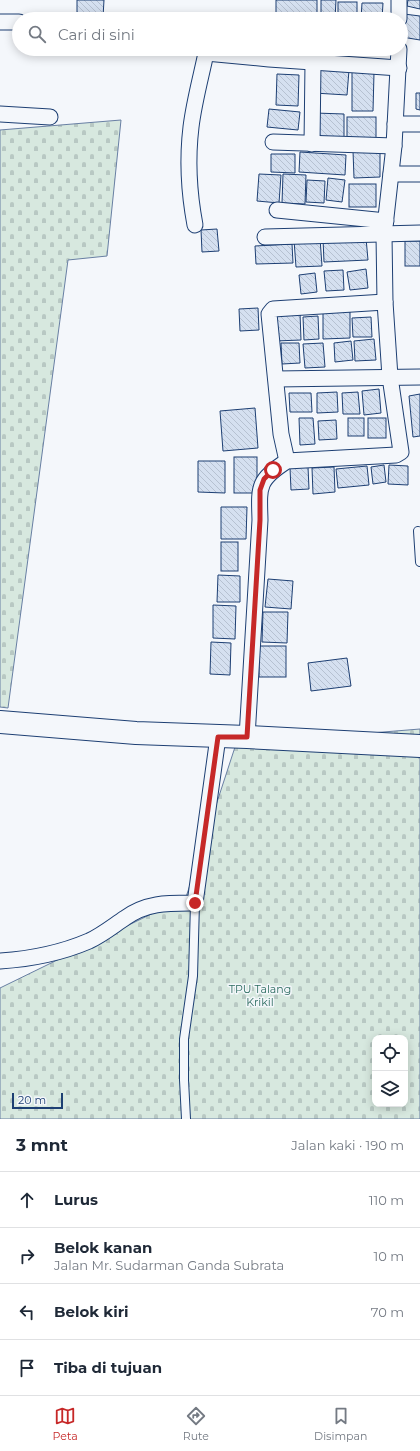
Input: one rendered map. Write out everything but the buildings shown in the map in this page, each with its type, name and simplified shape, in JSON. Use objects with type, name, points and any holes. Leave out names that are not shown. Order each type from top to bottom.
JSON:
[{"type":"street","points":[[399,0],[399,12]]},
{"type":"street","points":[[0,22],[12,22]]},
{"type":"street","points":[[195,224],[191,203],[188,167],[191,127],[204,56]]},
{"type":"street","points":[[250,56],[313,63],[399,68]]},
{"type":"street","points":[[247,737],[260,520],[260,490],[264,479],[273,470],[287,461],[396,455],[400,454],[401,452],[390,377],[385,302],[385,228],[394,146],[399,56]]},
{"type":"street","points":[[312,144],[313,63]]},
{"type":"street","points":[[0,114],[50,117]]},
{"type":"street","points":[[395,124],[420,124]]},
{"type":"street","points":[[273,142],[394,146]]},
{"type":"street","points":[[391,174],[420,174]]},
{"type":"street","points":[[277,210],[420,233]]},
{"type":"street","points":[[265,237],[385,228]]},
{"type":"street","points":[[287,461],[281,434],[269,314],[274,309],[385,302]]},
{"type":"street","points":[[276,379],[420,377]]},
{"type":"street","points":[[0,722],[136,734],[247,737],[420,746]]},
{"type":"street","points":[[0,961],[40,957],[89,940],[142,908],[165,903],[195,903],[218,737]]},
{"type":"lane","points":[[418,531],[420,562]]},
{"type":"lane","points":[[186,1119],[184,1039],[193,976],[195,903]]},
{"type":"green space","points":[[121,120],[107,256],[68,260],[8,708],[0,707],[0,130]]},
{"type":"green space","name":"TPU Talang Krikil","points":[[420,729],[420,1119],[0,1119],[0,988],[186,897],[236,744]]},
{"type":"route","points":[[195,903],[218,737],[247,737],[260,520],[260,490],[264,479],[273,470]]}]
